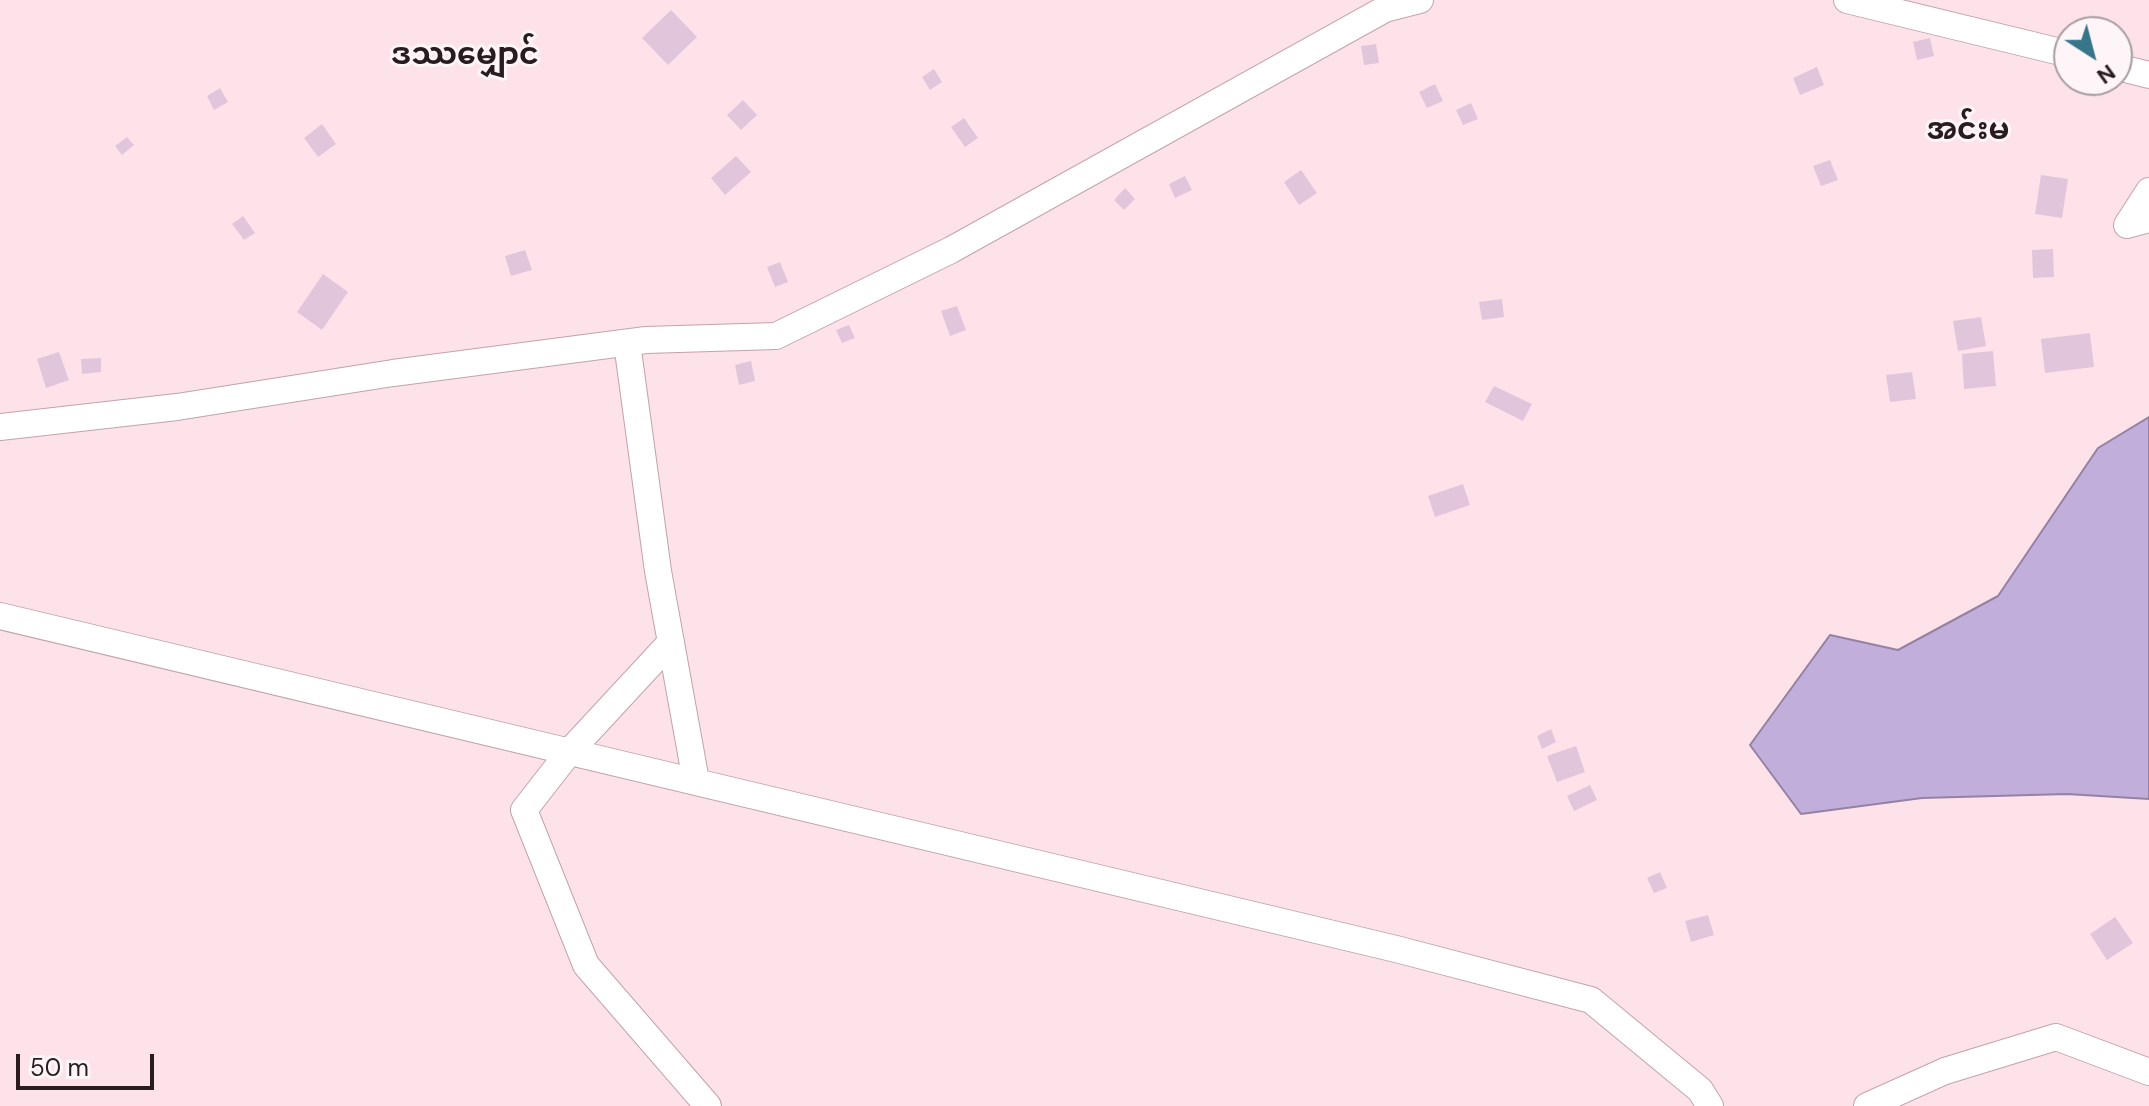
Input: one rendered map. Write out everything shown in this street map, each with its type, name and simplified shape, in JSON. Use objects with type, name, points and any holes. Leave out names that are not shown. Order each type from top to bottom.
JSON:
[{"type":"street","points":[[0,427],[177,407],[393,373],[627,343],[776,336],[951,250],[1385,9],[1420,0]]},
{"type":"street","points":[[1847,0],[2053,50]]},
{"type":"street","points":[[2149,191],[2127,225],[2149,219]]},
{"type":"street","points":[[627,343],[671,642],[696,781]]},
{"type":"street","points":[[0,616],[1396,949],[1591,1000],[1700,1090],[1710,1106]]},
{"type":"street","points":[[671,642],[570,751],[524,810],[586,965],[708,1106]]},
{"type":"street","points":[[1867,1106],[1945,1071],[2056,1037],[2149,1072]]},
{"type":"shaded area","points":[[2149,417],[2149,799],[2067,794],[1922,798],[1801,814],[1750,745],[1830,635],[1898,650],[1998,596],[2098,448]]},
{"type":"building","points":[[671,10],[697,37],[668,65],[642,38]]},
{"type":"building","points":[[1930,38],[1934,56],[1917,60],[1913,42]]},
{"type":"building","points":[[1376,44],[1379,63],[1364,65],[1361,46]]},
{"type":"building","points":[[1817,67],[1824,85],[1800,95],[1793,78]]},
{"type":"building","points":[[934,69],[942,82],[930,90],[922,77]]},
{"type":"building","points":[[1435,84],[1443,101],[1427,108],[1419,92]]},
{"type":"building","points":[[220,88],[228,102],[214,110],[207,96]]},
{"type":"building","points":[[743,100],[757,115],[741,130],[727,115]]},
{"type":"building","points":[[1471,103],[1478,119],[1463,125],[1456,110]]},
{"type":"building","points":[[964,118],[978,138],[965,147],[951,127]]},
{"type":"building","points":[[322,124],[336,144],[318,157],[304,138]]},
{"type":"building","points":[[127,137],[134,145],[122,155],[115,146]]},
{"type":"building","points":[[736,156],[751,172],[725,195],[711,178]]},
{"type":"building","points":[[1830,160],[1838,180],[1821,186],[1813,166]]},
{"type":"building","points":[[1301,170],[1317,193],[1299,205],[1284,182]]},
{"type":"building","points":[[2041,175],[2068,179],[2062,218],[2035,214]]},
{"type":"building","points":[[1185,176],[1192,190],[1175,198],[1169,184]]},
{"type":"building","points":[[1125,188],[1135,199],[1124,210],[1114,200]]},
{"type":"building","points":[[243,216],[255,233],[244,240],[232,224]]},
{"type":"building","points":[[2053,249],[2054,277],[2033,278],[2032,250]]},
{"type":"building","points":[[525,250],[532,270],[511,276],[505,256]]},
{"type":"building","points":[[780,262],[788,282],[775,287],[767,267]]},
{"type":"building","points":[[323,274],[348,292],[322,330],[297,312]]},
{"type":"building","points":[[1502,299],[1504,317],[1482,320],[1479,302]]},
{"type":"building","points":[[957,306],[966,330],[950,336],[941,311]]},
{"type":"building","points":[[1981,317],[1986,346],[1958,351],[1953,321]]},
{"type":"building","points":[[849,325],[855,338],[842,343],[836,330]]},
{"type":"building","points":[[2090,333],[2094,367],[2045,373],[2041,339]]},
{"type":"building","points":[[1993,351],[1996,386],[1964,389],[1962,354]]},
{"type":"building","points":[[59,352],[69,380],[46,388],[37,359]]},
{"type":"building","points":[[101,358],[101,372],[82,374],[81,359]]},
{"type":"building","points":[[751,361],[755,381],[739,385],[735,365]]},
{"type":"building","points":[[1912,372],[1916,399],[1890,402],[1886,375]]},
{"type":"building","points":[[1494,386],[1532,404],[1523,421],[1485,402]]},
{"type":"building","points":[[1463,484],[1470,505],[1435,517],[1428,496]]},
{"type":"building","points":[[1551,729],[1556,742],[1542,749],[1537,736]]},
{"type":"building","points":[[1576,746],[1585,772],[1557,782],[1547,756]]},
{"type":"building","points":[[1590,785],[1597,800],[1574,811],[1567,796]]},
{"type":"building","points":[[1660,872],[1667,888],[1654,893],[1647,878]]},
{"type":"building","points":[[1708,915],[1714,935],[1691,942],[1685,921]]},
{"type":"building","points":[[2115,917],[2133,943],[2107,960],[2090,934]]},
{"type":"district","name":"ဒဿမျှောင်","points":[[465,56]]},
{"type":"district","name":"အင်းမ","points":[[1968,131]]}]
